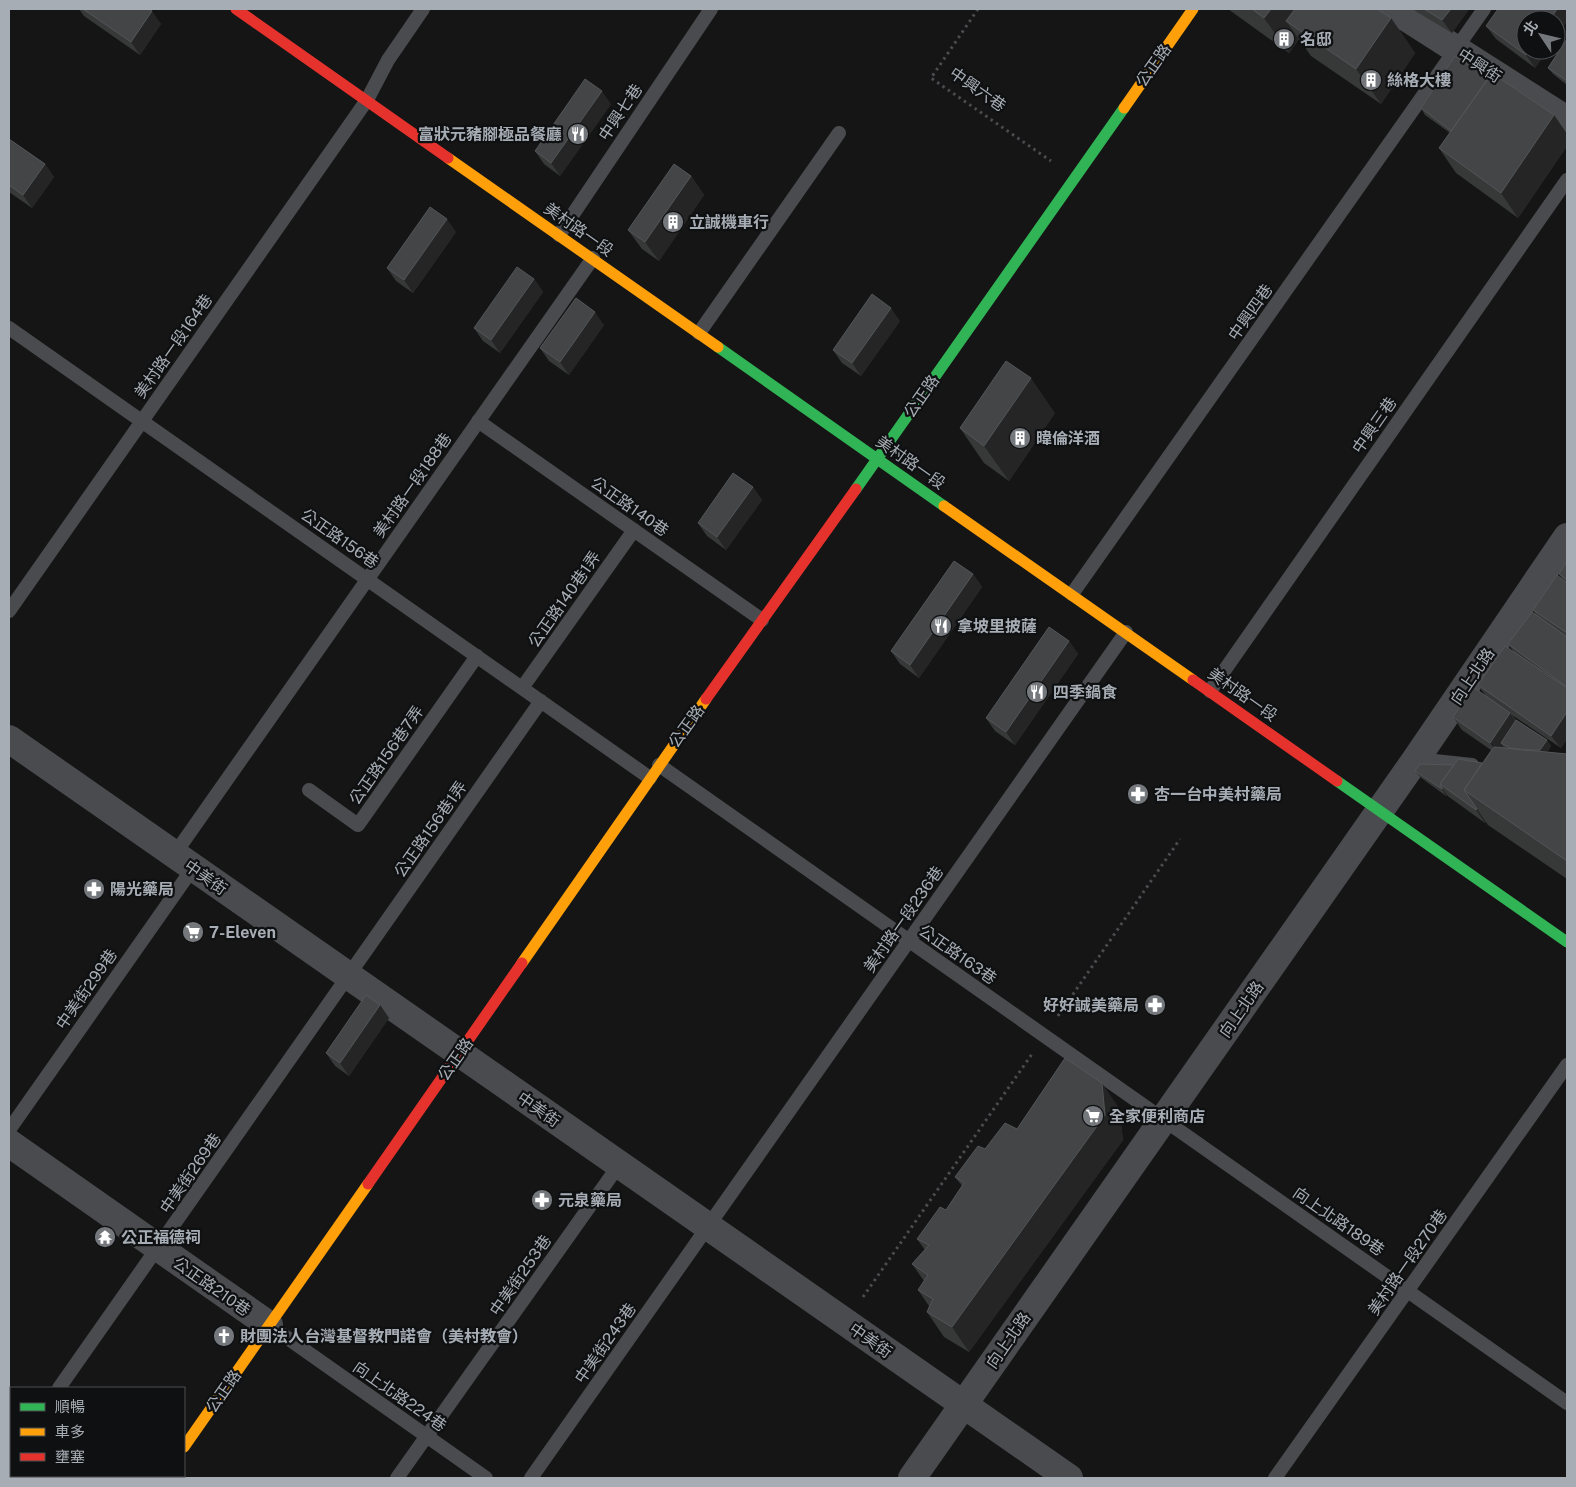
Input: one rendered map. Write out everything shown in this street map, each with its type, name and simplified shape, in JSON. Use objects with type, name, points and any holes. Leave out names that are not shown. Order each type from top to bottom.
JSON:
[{"type":"street","name":"美村路一段","points":[[236,9],[1567,942]]},
{"type":"street","name":"公正路","points":[[185,1446],[659,765],[878,458],[1193,9]]},
{"type":"street","name":"中興街","points":[[1393,9],[1567,120]]},
{"type":"street","name":"向上北路","points":[[912,1478],[1416,759],[1567,537]]},
{"type":"street","name":"中美街","points":[[9,739],[1069,1478]]},
{"type":"street","name":"公正路210巷","points":[[9,1142],[158,1249],[269,1325]]},
{"type":"lane","name":"美村路一段164巷","points":[[9,611],[367,100],[388,60],[423,9]]},
{"type":"lane","name":"中興七巷","points":[[559,235],[711,9]]},
{"type":"lane","name":"中興四巷","points":[[1072,594],[1484,9]]},
{"type":"lane","points":[[700,333],[839,133]]},
{"type":"lane","name":"中興三巷","points":[[1210,691],[1567,180]]},
{"type":"lane","name":"美村路一段188巷","points":[[183,861],[368,579],[593,258]]},
{"type":"lane","name":"公正路156巷","points":[[9,328],[650,778]]},
{"type":"lane","name":"公正路140巷","points":[[478,421],[762,620]]},
{"type":"lane","name":"公正路140巷1弄","points":[[522,688],[634,530]]},
{"type":"lane","name":"美村路一段236巷","points":[[708,1227],[1126,632]]},
{"type":"lane","name":"公正路156巷7弄","points":[[309,790],[358,825],[477,656]]},
{"type":"lane","name":"公正路156巷1弄","points":[[348,976],[541,701]]},
{"type":"lane","points":[[1416,759],[1482,766]]},
{"type":"lane","name":"公正路163巷","points":[[659,765],[1164,1119]]},
{"type":"lane","name":"中美街299巷","points":[[9,1130],[183,861]]},
{"type":"lane","name":"中美街269巷","points":[[60,1387],[348,976]]},
{"type":"lane","name":"美村路一段270巷","points":[[1276,1478],[1567,1065]]},
{"type":"lane","name":"向上北路189巷","points":[[1164,1119],[1567,1403]]},
{"type":"lane","name":"中美街253巷","points":[[398,1478],[619,1165]]},
{"type":"lane","name":"中美街243巷","points":[[531,1478],[708,1227]]},
{"type":"lane","name":"向上北路224巷","points":[[269,1325],[486,1478]]},
{"type":"path","name":"中興六巷","points":[[978,9],[931,78],[1074,177]]},
{"type":"path","points":[[845,1322],[1180,840]]},
{"type":"building","points":[[83,9],[148,9],[152,11],[131,42]]},
{"type":"building","points":[[1252,9],[1271,9],[1264,18]]},
{"type":"building","points":[[1295,9],[1377,9],[1391,18],[1356,69],[1286,21]]},
{"type":"building","points":[[1424,9],[1451,9],[1442,20]]},
{"type":"building","points":[[1498,9],[1557,9],[1516,10],[1516,48],[1486,26]]},
{"type":"building","points":[[1567,39],[1567,81],[1548,68],[1553,60],[1566,60]]},
{"type":"building","points":[[1455,56],[1488,79],[1451,131],[1421,108]]},
{"type":"building","points":[[1492,73],[1554,115],[1501,193],[1439,148]]},
{"type":"building","points":[[585,79],[602,91],[551,163],[535,151]]},
{"type":"building","points":[[9,139],[45,164],[23,195],[9,185]]},
{"type":"building","points":[[674,164],[691,176],[645,242],[628,230]]},
{"type":"building","points":[[430,207],[447,219],[404,280],[387,268]]},
{"type":"building","points":[[517,267],[534,279],[491,340],[474,328]]},
{"type":"building","points":[[872,294],[891,308],[852,363],[833,350]]},
{"type":"building","points":[[576,298],[595,312],[560,362],[540,348]]},
{"type":"building","points":[[1006,361],[1031,378],[984,446],[960,428]]},
{"type":"building","points":[[733,473],[753,487],[717,537],[698,523]]},
{"type":"building","points":[[954,561],[973,574],[910,665],[891,651]]},
{"type":"building","points":[[1567,561],[1567,580],[1559,574]]},
{"type":"building","points":[[1557,575],[1567,583],[1567,633],[1533,610]]},
{"type":"building","points":[[1532,612],[1567,637],[1567,687],[1508,644]]},
{"type":"building","points":[[1049,627],[1069,641],[1006,732],[986,718]]},
{"type":"building","points":[[1505,646],[1567,688],[1567,712],[1551,736],[1478,685]]},
{"type":"building","points":[[1473,687],[1510,713],[1490,743],[1453,717]]},
{"type":"building","points":[[1516,720],[1547,740],[1540,750],[1510,748],[1501,743]]},
{"type":"building","points":[[1494,747],[1567,754],[1567,861],[1464,790]]},
{"type":"building","points":[[1458,759],[1482,763],[1464,790],[1476,810],[1440,784]]},
{"type":"building","points":[[1420,764],[1454,765],[1440,784],[1442,789],[1415,771]]},
{"type":"building","points":[[366,995],[380,1005],[340,1063],[326,1053]]},
{"type":"building","points":[[1065,1058],[1102,1083],[1105,1115],[952,1327],[927,1312],[933,1299],[918,1290],[928,1275],[912,1264],[929,1245],[917,1239],[940,1207],[946,1210],[964,1183],[955,1177],[978,1146],[985,1149],[1005,1123],[1017,1129]]},
{"type":"traffic: fast","points":[[856,489],[1124,108]]},
{"type":"traffic: fast","points":[[718,347],[944,506]]},
{"type":"traffic: fast","points":[[1337,781],[1567,942]]},
{"type":"traffic: slow","points":[[1124,108],[1193,9]]},
{"type":"traffic: slow","points":[[448,158],[718,347]]},
{"type":"traffic: slow","points":[[944,506],[1193,680]]},
{"type":"traffic: slow","points":[[522,963],[706,699]]},
{"type":"traffic: slow","points":[[185,1446],[368,1184]]},
{"type":"traffic: jam","points":[[236,9],[448,158]]},
{"type":"traffic: jam","points":[[706,699],[856,489]]},
{"type":"traffic: jam","points":[[1193,680],[1337,781]]},
{"type":"traffic: jam","points":[[368,1184],[522,963]]},
{"type":"place","name":"名邸","points":[[1284,39]]},
{"type":"place","name":"絲格大樓","points":[[1371,80]]},
{"type":"place","name":"富狀元豬腳極品餐廳","points":[[578,134]]},
{"type":"place","name":"立誠機車行","points":[[673,222]]},
{"type":"place","name":"暐倫洋酒","points":[[1020,438]]},
{"type":"place","name":"拿坡里披薩","points":[[941,626]]},
{"type":"place","name":"四季鍋食","points":[[1037,692]]},
{"type":"place","name":"杏一台中美村藥局","points":[[1138,794]]},
{"type":"place","name":"陽光藥局","points":[[94,889]]},
{"type":"place","name":"7-Eleven","points":[[193,932]]},
{"type":"place","name":"好好誠美藥局","points":[[1155,1005]]},
{"type":"place","name":"全家便利商店","points":[[1093,1116]]},
{"type":"place","name":"元泉藥局","points":[[542,1200]]},
{"type":"place","name":"公正福德祠","points":[[105,1237]]},
{"type":"place","name":"財團法人台灣基督教門諾會（美村教會）","points":[[224,1336]]}]
